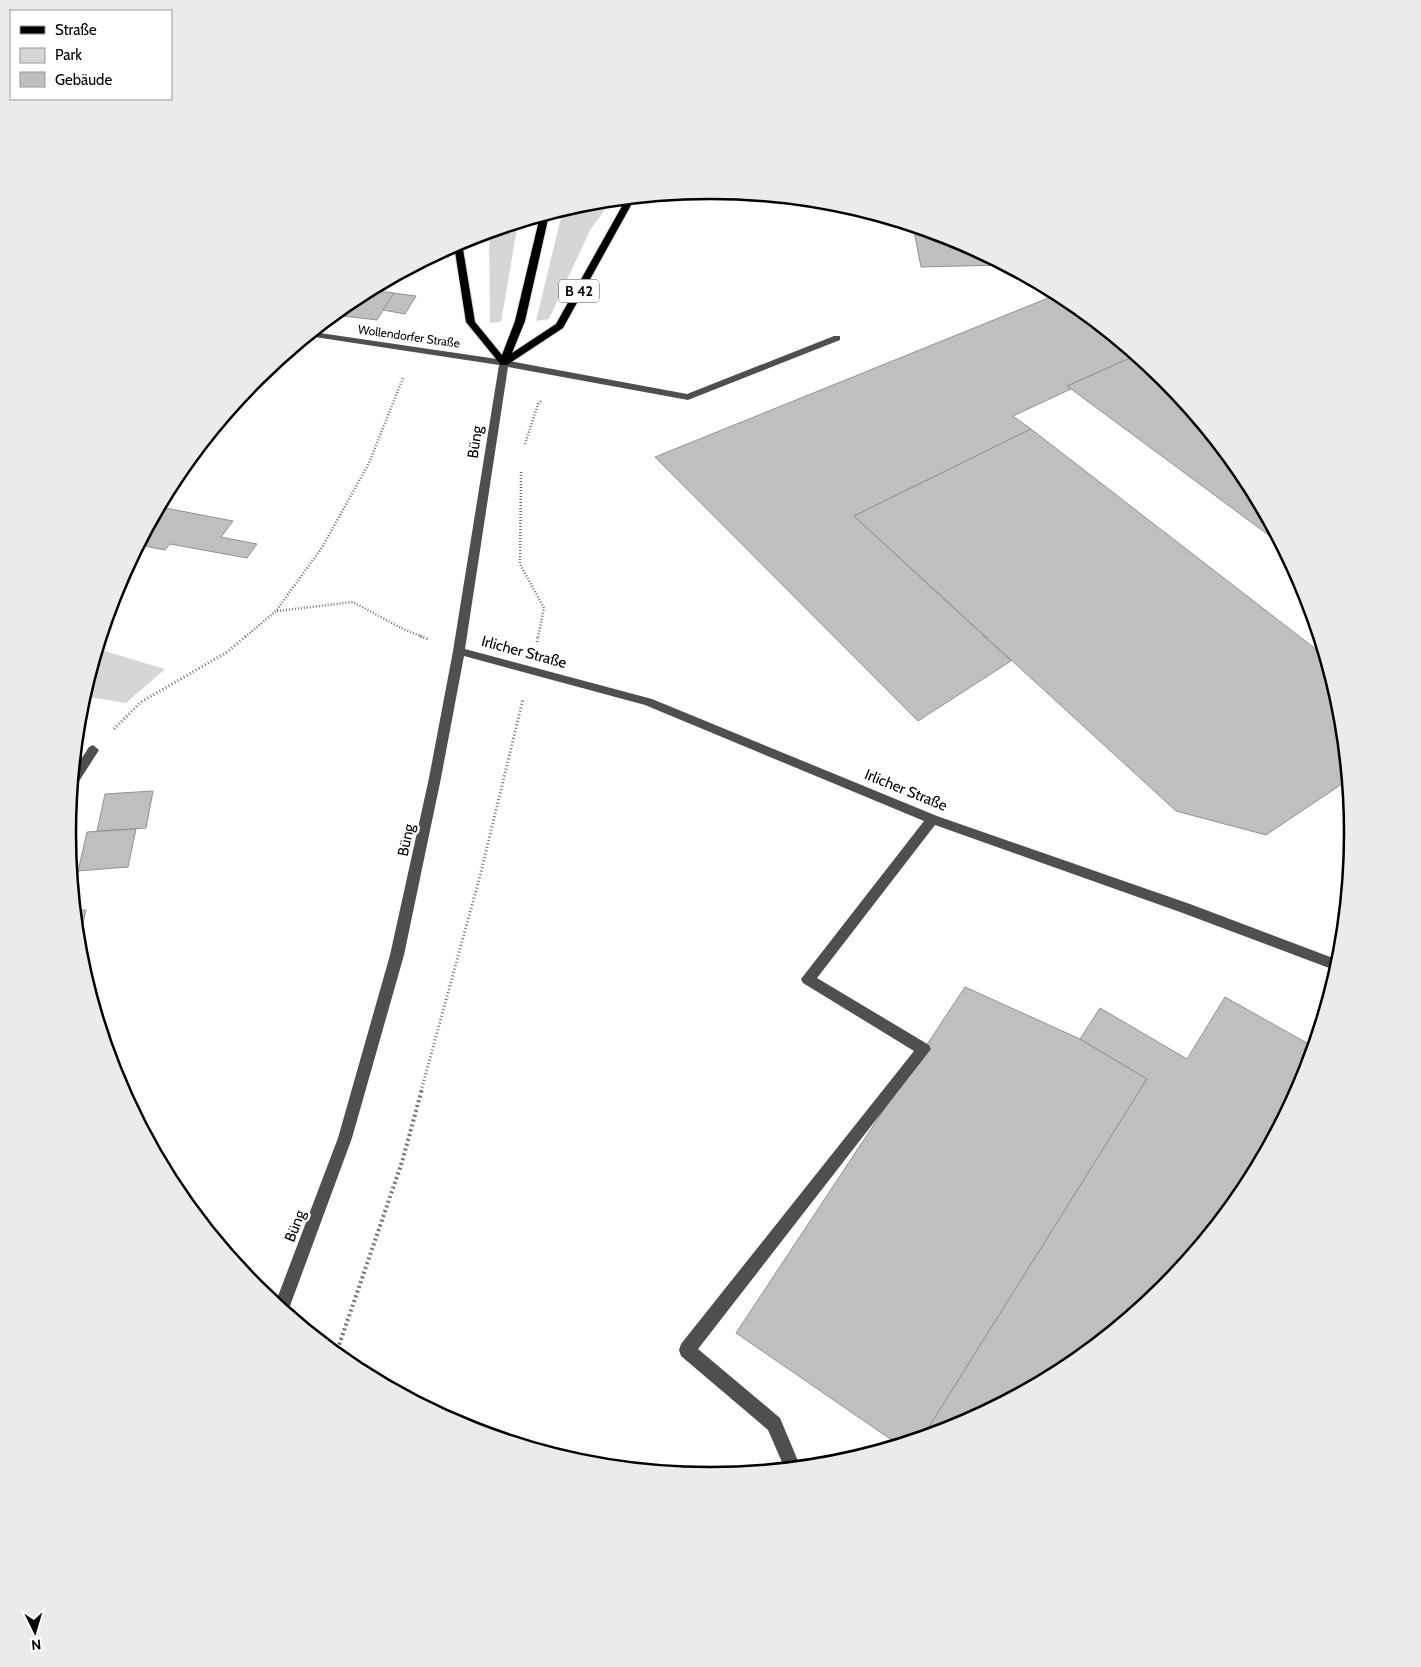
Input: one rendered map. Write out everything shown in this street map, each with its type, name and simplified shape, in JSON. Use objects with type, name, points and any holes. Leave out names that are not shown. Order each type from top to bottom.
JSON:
[{"type":"main road","name":"B 42","points":[[504,363],[560,326],[627,205]]},
{"type":"main road","points":[[504,363],[520,321],[543,222]]},
{"type":"main road","points":[[459,252],[471,322],[504,363]]},
{"type":"street","name":"Wollendorfer Straße","points":[[318,335],[504,363],[688,397],[837,338]]},
{"type":"street","name":"Büng","points":[[284,1302],[345,1138],[397,955],[436,778],[459,651],[504,363]]},
{"type":"street","name":"Irlicher Straße","points":[[459,651],[648,702],[933,819],[1185,908],[1331,963]]},
{"type":"street","points":[[80,771],[94,750]]},
{"type":"street","points":[[791,1462],[774,1424],[687,1350],[924,1050],[808,979],[933,819]]},
{"type":"path","points":[[94,750],[141,702],[227,652],[276,611],[323,546],[369,463],[414,349]]},
{"type":"path","points":[[524,447],[538,404],[569,375]]},
{"type":"path","points":[[338,1347],[402,1162],[480,876],[544,608],[520,564],[521,466]]},
{"type":"path","points":[[276,611],[353,602],[403,629],[459,651]]},
{"type":"green space","points":[[606,208],[590,230],[549,319],[536,321],[561,217]]},
{"type":"green space","points":[[517,230],[501,322],[490,323],[489,240]]},
{"type":"green space","points":[[104,651],[165,669],[126,703],[91,697]]},
{"type":"building","points":[[914,233],[992,265],[921,267]]},
{"type":"building","points":[[381,291],[394,293],[377,320],[344,316]]},
{"type":"building","points":[[394,293],[416,296],[405,314],[383,310]]},
{"type":"building","points":[[1049,297],[1097,330],[1130,358],[1067,386],[1071,389],[1013,416],[1031,429],[854,516],[1011,661],[918,721],[655,457]]},
{"type":"building","points":[[1130,358],[1159,385],[1214,447],[1238,481],[1271,537],[1067,386]]},
{"type":"building","points":[[1031,429],[1317,650],[1333,710],[1342,784],[1266,835],[1176,811],[854,516]]},
{"type":"building","points":[[166,508],[233,521],[221,537],[257,544],[247,558],[170,544],[165,550],[145,546]]},
{"type":"building","points":[[153,791],[146,828],[97,831],[105,794]]},
{"type":"building","points":[[136,829],[128,867],[78,871],[87,832]]},
{"type":"building","points":[[81,910],[86,910],[83,923],[82,916]]},
{"type":"building","points":[[965,987],[1080,1039],[1147,1079],[928,1429],[893,1441],[736,1333]]},
{"type":"building","points":[[1225,997],[1308,1044],[1279,1114],[1260,1151],[1214,1220],[1159,1282],[1097,1337],[1063,1361],[1028,1383],[991,1402],[928,1429],[1147,1079],[1080,1039],[1100,1008],[1187,1059]]}]
